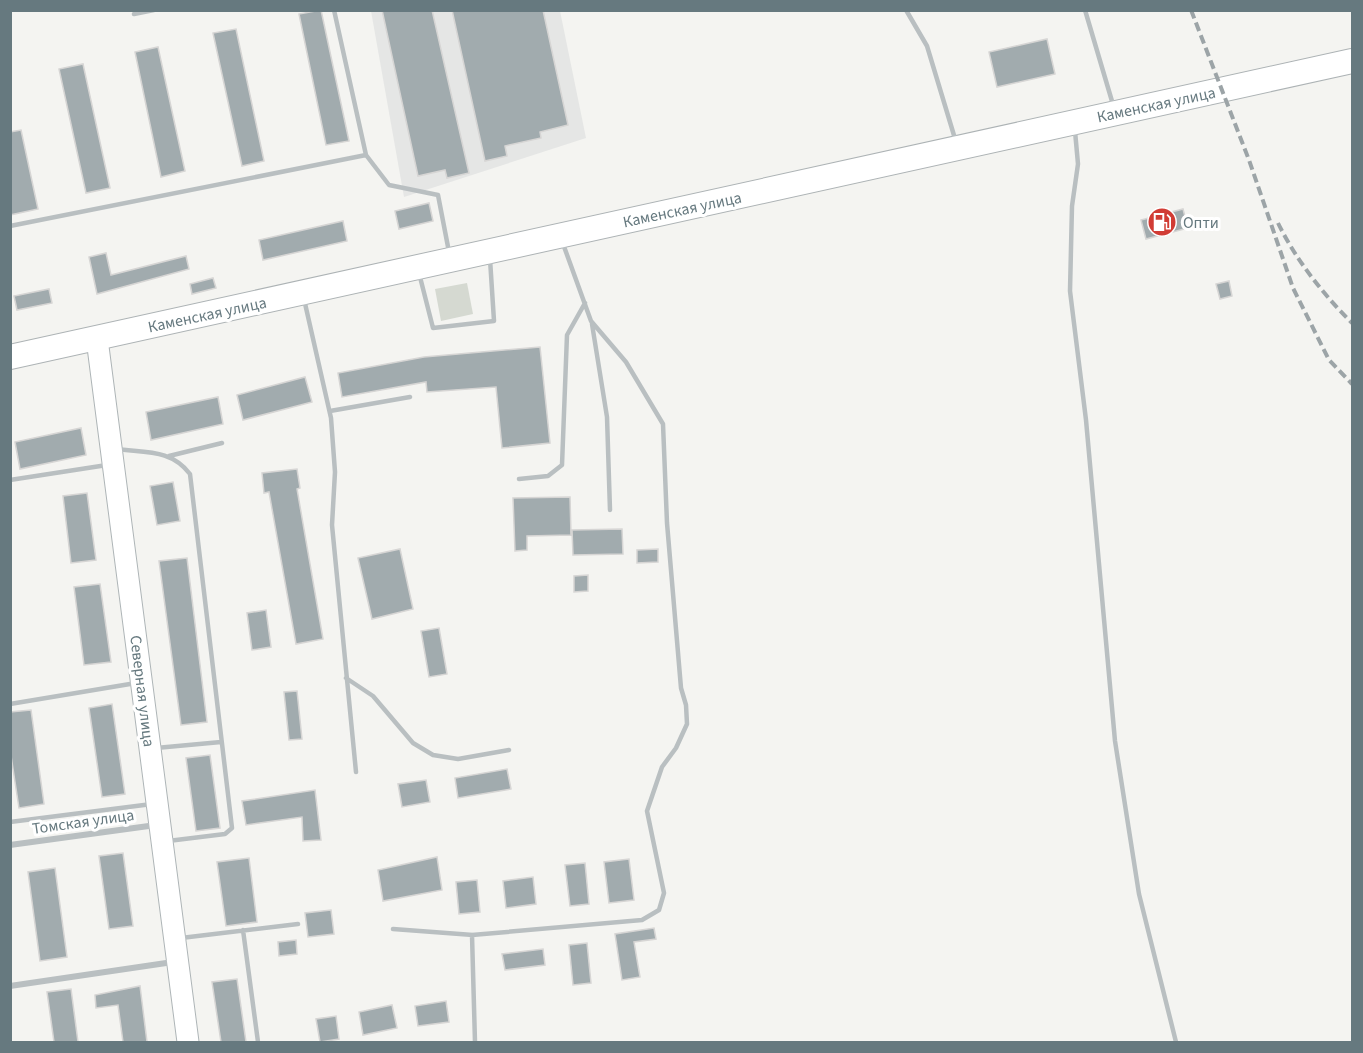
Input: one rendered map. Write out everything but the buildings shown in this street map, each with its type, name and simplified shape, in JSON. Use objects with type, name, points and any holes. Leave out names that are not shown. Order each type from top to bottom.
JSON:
[{"type":"main road","name":"Каменская улица","points":[[10,357],[1353,61]]},
{"type":"street","name":"Северная улица","points":[[97,339],[188,1042]]},
{"type":"street","name":"Томская улица","points":[[10,844],[160,823]]},
{"type":"street","points":[[10,986],[178,962]]},
{"type":"lane","points":[[134,14],[154,10]]},
{"type":"lane","points":[[334,10],[366,155],[389,185],[438,195],[451,261]]},
{"type":"lane","points":[[906,10],[927,46],[958,148]]},
{"type":"lane","points":[[1085,10],[1116,113]]},
{"type":"lane","points":[[1074,122],[1078,164],[1072,206],[1070,291],[1086,420],[1115,741],[1138,894],[1176,1042]]},
{"type":"lane","points":[[10,226],[366,155]]},
{"type":"lane","points":[[560,236],[591,321],[608,417],[610,510]]},
{"type":"lane","points":[[418,268],[433,328],[494,321],[489,251]]},
{"type":"lane","points":[[303,293],[330,411],[335,472],[332,525],[356,772]]},
{"type":"lane","points":[[519,478],[548,476],[562,465],[567,335],[585,303]]},
{"type":"lane","points":[[393,929],[476,935],[642,920],[659,910],[664,893],[647,811],[662,767],[676,748],[687,724],[686,705],[681,688],[667,523],[663,424],[626,362],[591,321]]},
{"type":"lane","points":[[330,411],[410,397]]},
{"type":"lane","points":[[10,480],[112,456],[169,456],[222,443]]},
{"type":"lane","points":[[10,822],[160,823],[225,834],[232,828],[190,474],[180,461],[169,456]]},
{"type":"lane","points":[[346,678],[373,696],[413,743],[433,755],[458,759],[509,750]]},
{"type":"lane","points":[[10,704],[141,682]]},
{"type":"lane","points":[[150,748],[221,742]]},
{"type":"lane","points":[[175,938],[298,924]]},
{"type":"lane","points":[[243,930],[258,1042]]},
{"type":"lane","points":[[475,1042],[472,935],[476,935]]},
{"type":"shaded area","points":[[371,11],[560,11],[586,138],[404,197]]},
{"type":"shaded area","points":[[467,283],[473,314],[441,321],[435,289]]},
{"type":"railway","points":[[1191,10],[1249,160],[1293,288],[1329,360],[1352,384]]},
{"type":"railway","points":[[1278,223],[1311,276],[1352,323]]},
{"type":"place","name":"Опти","points":[[1162,222]]}]
